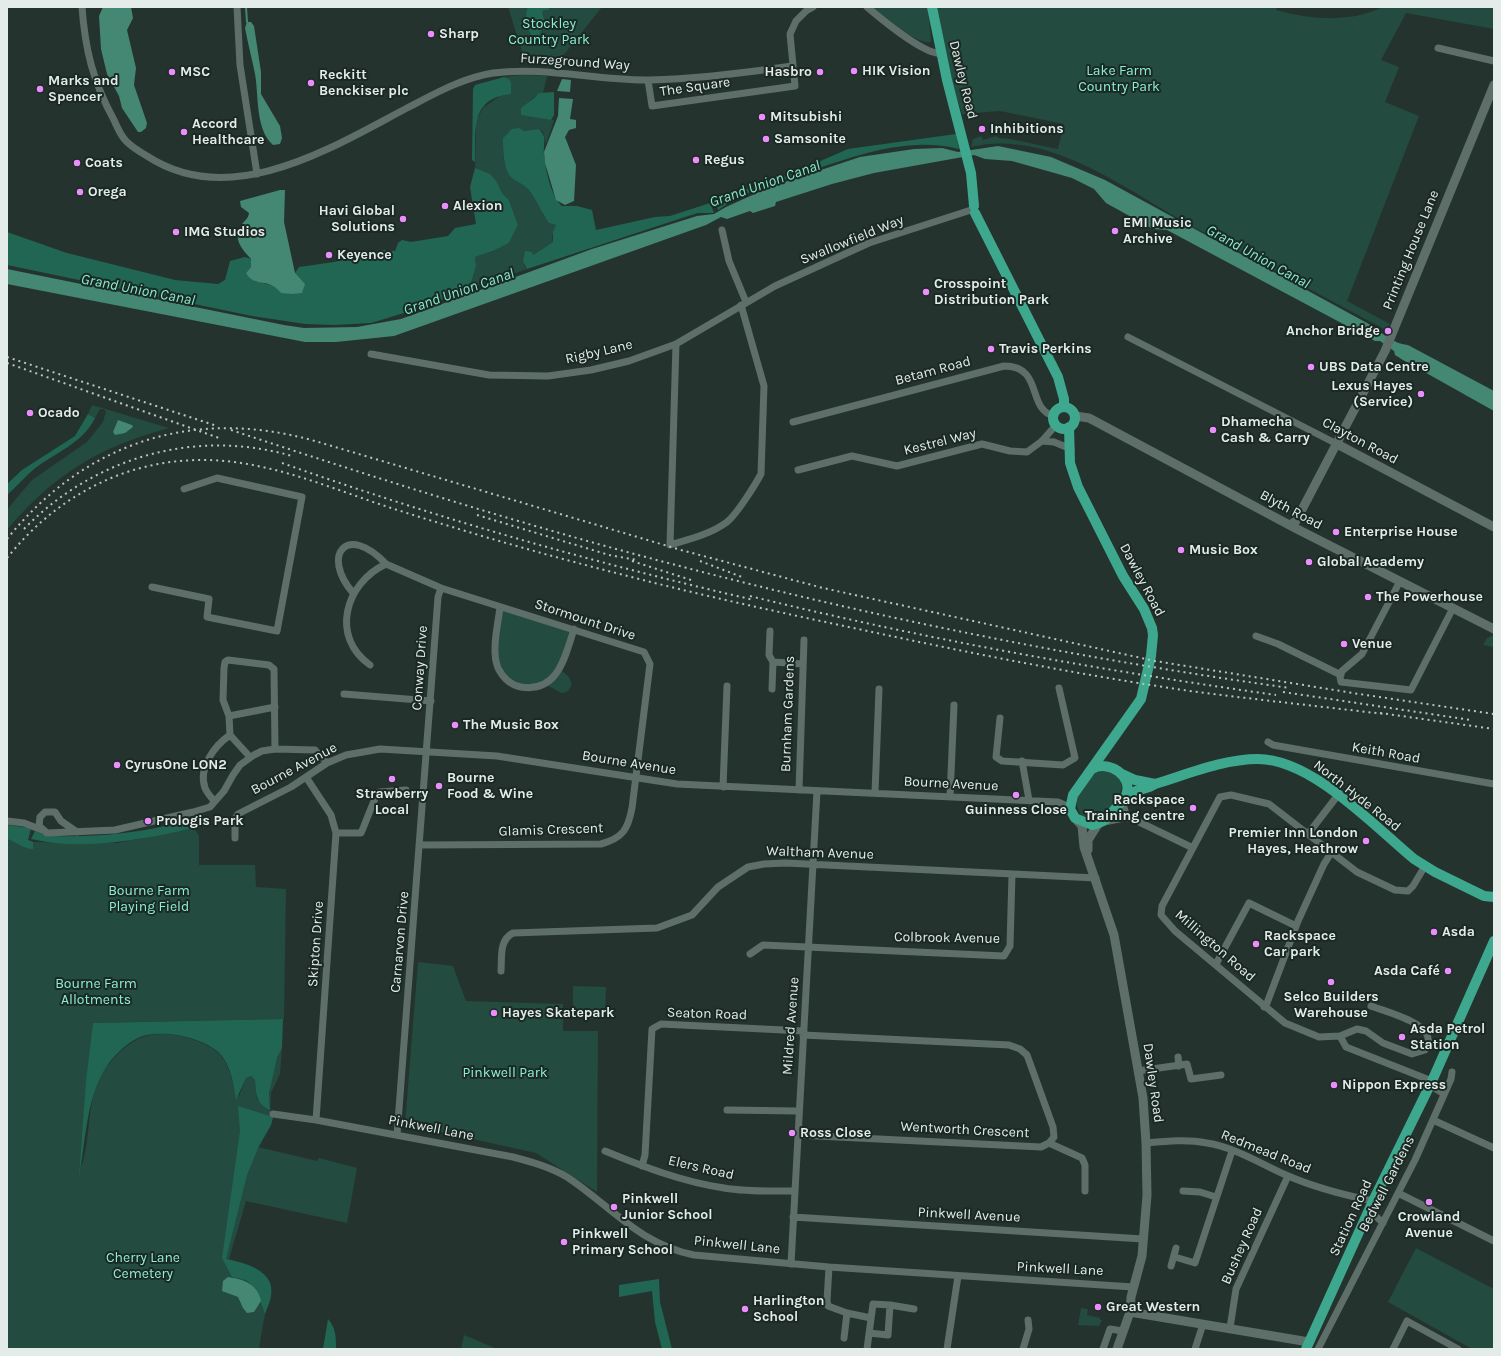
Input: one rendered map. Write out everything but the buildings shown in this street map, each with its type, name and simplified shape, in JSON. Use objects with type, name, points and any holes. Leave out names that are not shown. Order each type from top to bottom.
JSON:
[{"type":"main road","name":"Dawley Road","points":[[932,7],[968,161],[973,210],[1058,377],[1064,407]]},
{"type":"main road","points":[[1064,407],[1072,410],[1075,416],[1073,424],[1065,428],[1055,420],[1057,410],[1064,407]]},
{"type":"main road","name":"Dawley Road","points":[[1069,427],[1070,463],[1078,487],[1124,578],[1149,618],[1153,635],[1151,656],[1144,690],[1136,708],[1073,795],[1070,805],[1073,814]]},
{"type":"main road","points":[[1109,744],[1109,758],[1126,780],[1124,798]]},
{"type":"main road","name":"North Hyde Road","points":[[1124,798],[1130,793],[1149,788],[1155,784],[1226,764],[1248,760],[1269,760],[1287,764],[1303,770],[1338,795],[1414,859],[1425,866],[1491,898]]},
{"type":"main road","points":[[1092,769],[1097,766],[1104,765],[1119,772]]},
{"type":"main road","name":"North Hyde Road","points":[[1119,772],[1135,780],[1155,784]]},
{"type":"main road","name":"Dawley Road","points":[[1099,823],[1106,820],[1124,798]]},
{"type":"main road","points":[[1073,814],[1088,824],[1099,823]]},
{"type":"main road","name":"Station Road","points":[[1307,1345],[1371,1206],[1431,1083],[1494,941]]},
{"type":"street","name":"Furzeground Way","points":[[82,7],[86,51],[100,95],[124,140],[151,159],[172,170],[208,178],[257,174],[280,168],[316,154],[461,81],[492,74],[515,71],[550,72],[648,80]]},
{"type":"street","points":[[238,7],[240,65],[257,174]]},
{"type":"street","points":[[867,7],[916,44],[934,54],[942,53]]},
{"type":"street","name":"The Square","points":[[792,66],[682,80],[648,80],[652,106],[795,86],[789,36],[795,24],[799,24],[812,8]]},
{"type":"street","points":[[1438,48],[1494,61]]},
{"type":"street","name":"Printing House Lane","points":[[1290,525],[1296,521],[1394,331],[1494,85]]},
{"type":"street","name":"Swallowfield Way","points":[[744,303],[775,286],[869,244],[973,210]]},
{"type":"street","points":[[676,344],[670,545],[701,536],[728,521],[761,474],[764,386],[748,328],[744,303],[729,261],[722,230]]},
{"type":"street","name":"Rigby Lane","points":[[371,354],[489,375],[548,376],[591,370],[624,362],[676,344],[744,303]]},
{"type":"street","name":"Clayton Road","points":[[1128,337],[1337,444],[1494,527]]},
{"type":"street","name":"Betam Road","points":[[793,422],[1004,366],[1013,366],[1022,371],[1030,379],[1040,407],[1044,413],[1055,420]]},
{"type":"street","name":"Blyth Road","points":[[1075,416],[1089,418],[1290,525],[1494,629]]},
{"type":"street","name":"Kestrel Way","points":[[798,470],[852,456],[897,466],[982,444],[1010,451],[1027,452],[1042,441],[1055,420]]},
{"type":"street","points":[[1042,441],[1054,442],[1070,449]]},
{"type":"street","points":[[152,587],[209,599],[207,617],[277,630],[302,498],[217,478],[184,489]]},
{"type":"street","name":"Stormount Drive","points":[[352,593],[343,582],[339,572],[339,556],[341,550],[345,546],[352,543],[363,547],[379,557],[386,564],[441,588],[644,652],[650,664],[636,779]]},
{"type":"street","points":[[370,665],[360,658],[351,644],[348,633],[347,613],[352,593],[370,574],[386,564]]},
{"type":"street","points":[[1400,581],[1362,654],[1342,671],[1340,675],[1341,682],[1410,690],[1453,608]]},
{"type":"street","name":"Conway Drive","points":[[427,750],[438,597],[441,588]]},
{"type":"street","points":[[500,607],[496,652],[498,667],[506,680],[514,686],[529,688],[545,684],[555,677],[564,660],[574,629]]},
{"type":"street","points":[[770,631],[769,655],[773,662],[772,689]]},
{"type":"street","points":[[1256,636],[1278,644],[1340,675]]},
{"type":"street","name":"Burnham Gardens","points":[[799,790],[804,640]]},
{"type":"street","points":[[252,756],[230,735],[229,716],[223,700],[224,668],[225,662],[228,660],[269,665],[274,669],[275,749]]},
{"type":"street","points":[[773,662],[803,664]]},
{"type":"street","points":[[723,786],[727,686]]},
{"type":"street","points":[[1000,718],[996,757],[1002,760],[1064,765],[1075,758],[1059,688]]},
{"type":"street","points":[[875,793],[879,689]]},
{"type":"street","points":[[344,694],[431,701]]},
{"type":"street","points":[[950,797],[954,705]]},
{"type":"street","points":[[229,716],[275,707]]},
{"type":"street","points":[[214,801],[205,789],[204,769],[218,743],[230,735]]},
{"type":"street","name":"Keith Road","points":[[1271,746],[1494,784]]},
{"type":"street","points":[[24,823],[48,833],[115,830],[210,807],[224,791],[232,775],[252,756],[262,751],[275,749],[315,750],[327,763]]},
{"type":"street","name":"Bourne Avenue","points":[[235,838],[235,819],[238,814],[306,778],[327,763],[346,755],[366,750],[380,749],[427,750],[497,756],[544,762],[636,779],[677,784],[1058,802],[1073,795]]},
{"type":"street","name":"Carnarvon Drive","points":[[397,1135],[427,750]]},
{"type":"street","points":[[1022,761],[1029,800]]},
{"type":"street","name":"Skipton Drive","points":[[306,778],[331,815],[336,832],[316,1120]]},
{"type":"street","name":"Glamis Crescent","points":[[420,845],[601,844],[611,841],[625,830],[630,823],[636,779]]},
{"type":"street","points":[[336,832],[361,833],[370,814],[376,794],[379,792],[406,790]]},
{"type":"street","name":"Mildred Avenue","points":[[791,1264],[798,1111],[809,946],[817,791]]},
{"type":"street","name":"Millington Road","points":[[1371,1006],[1422,1026],[1429,1038],[1429,1044],[1425,1050],[1412,1054],[1383,1043],[1366,1031],[1357,1029],[1340,1036],[1320,1037],[1285,1023],[1264,1007],[1216,964],[1174,932],[1161,915],[1162,906],[1220,797],[1231,795],[1269,804],[1331,853],[1361,874],[1399,892],[1408,891],[1413,886],[1425,866]]},
{"type":"street","points":[[1308,834],[1338,795]]},
{"type":"street","points":[[1124,798],[1126,814],[1133,819],[1193,848]]},
{"type":"street","points":[[1058,802],[1067,806],[1073,814]]},
{"type":"street","points":[[42,830],[39,821],[42,814],[52,811],[58,814],[61,821],[77,832]]},
{"type":"street","name":"Dawley Road","points":[[1073,814],[1082,826],[1082,836],[1114,935],[1143,1098],[1147,1195],[1142,1256],[1133,1287],[1130,1312],[1117,1349]]},
{"type":"street","points":[[1099,823],[1124,818],[1133,819]]},
{"type":"street","points":[[7,821],[24,823],[39,821]]},
{"type":"street","points":[[54,833],[59,828],[61,821]]},
{"type":"street","name":"Dawley Road","points":[[1091,863],[1088,840],[1099,823]]},
{"type":"street","name":"Millington Road","points":[[1264,1007],[1267,1003],[1296,926],[1324,864],[1331,853]]},
{"type":"street","name":"Waltham Avenue","points":[[501,971],[503,942],[506,936],[512,933],[657,928],[692,915],[708,900],[718,887],[748,867],[771,863],[1096,878]]},
{"type":"street","name":"Colbrook Avenue","points":[[809,946],[1004,956],[1010,946],[1012,874]]},
{"type":"street","points":[[1216,964],[1249,903],[1296,926]]},
{"type":"street","points":[[750,954],[763,945],[809,946]]},
{"type":"street","name":"Seaton Road","points":[[642,1166],[645,1155],[652,1029],[661,1024],[803,1033]]},
{"type":"street","name":"Wentworth Crescent","points":[[797,1135],[1041,1147],[1049,1143],[1054,1137],[1053,1127],[1027,1055],[1020,1049],[1009,1045],[803,1033]]},
{"type":"street","points":[[1340,1036],[1346,1046],[1431,1083],[1444,1094]]},
{"type":"street","points":[[1178,1057],[1179,1066]]},
{"type":"street","points":[[1138,1070],[1187,1064],[1187,1080],[1221,1075]]},
{"type":"street","name":"Bedwell Gardens","points":[[1318,1349],[1398,1193],[1433,1120],[1451,1079],[1452,1072]]},
{"type":"street","points":[[727,1110],[798,1111]]},
{"type":"street","name":"Pinkwell Lane","points":[[273,1114],[316,1120],[513,1157],[553,1170],[571,1181],[642,1235],[676,1251],[694,1255],[828,1267],[1133,1287]]},
{"type":"street","points":[[1433,1120],[1494,1148]]},
{"type":"street","name":"Redmead Road","points":[[1146,1143],[1192,1141],[1208,1143],[1232,1151],[1288,1176],[1346,1195],[1371,1206]]},
{"type":"street","points":[[1049,1143],[1082,1158],[1085,1165],[1085,1191]]},
{"type":"street","name":"Elers Road","points":[[605,1151],[642,1166],[690,1181],[723,1188],[794,1191]]},
{"type":"street","points":[[1175,1257],[1195,1263],[1232,1151]]},
{"type":"street","name":"Bushey Road","points":[[1230,1328],[1236,1289],[1288,1176]]},
{"type":"street","points":[[1183,1191],[1200,1192],[1216,1197]]},
{"type":"street","points":[[1398,1193],[1494,1241]]},
{"type":"street","points":[[1371,1206],[1383,1223]]},
{"type":"street","name":"Pinkwell Avenue","points":[[793,1217],[1143,1238]]},
{"type":"street","points":[[1171,1266],[1175,1257],[1176,1248]]},
{"type":"street","points":[[828,1267],[828,1306],[847,1313],[871,1318]]},
{"type":"street","points":[[947,1349],[958,1276]]},
{"type":"street","points":[[867,1349],[873,1304],[914,1309]]},
{"type":"street","points":[[868,1333],[888,1335],[890,1305]]},
{"type":"street","name":"Station Road","points":[[1130,1312],[1230,1328],[1307,1345]]},
{"type":"street","points":[[844,1338],[847,1313]]},
{"type":"street","points":[[1023,1349],[1029,1329],[1028,1320]]},
{"type":"street","points":[[1397,1348],[1407,1321],[1458,1349]]},
{"type":"street","points":[[1195,1349],[1203,1324]]},
{"type":"street","points":[[1103,1349],[1110,1329],[1123,1331]]},
{"type":"green space","name":"Stockley Country Park","points":[[508,7],[602,7],[562,57],[524,58]]},
{"type":"green space","points":[[872,7],[928,7],[931,42],[925,42],[910,35]]},
{"type":"green space","name":"Lake Farm Country Park","points":[[936,7],[1277,7],[1276,10],[1303,16],[1317,18],[1344,18],[1357,16],[1383,7],[1494,7],[1494,29],[1406,13],[1381,60],[1399,67],[1385,102],[1419,116],[1347,301],[1390,324],[1386,330],[1199,230],[1119,183],[1061,155],[1031,147],[1001,143],[971,147],[973,139],[981,136],[983,140],[996,136],[998,138],[1058,149],[1064,124],[1000,111],[962,114],[950,76]]},
{"type":"green space","points":[[523,75],[547,76],[543,93],[537,95],[521,114],[554,120],[546,144],[543,132],[538,129],[508,133],[503,138],[504,161],[511,177],[527,188],[538,202],[544,216],[556,225],[552,237],[553,242],[533,255],[524,265],[527,269],[469,290],[476,266],[475,257],[493,251],[509,243],[518,225],[509,200],[502,193],[497,182],[475,168],[476,121],[483,108],[501,95],[509,79],[504,77]]},
{"type":"green space","points":[[92,405],[169,428],[121,444],[79,465],[42,493],[7,530],[7,510],[32,480],[87,442],[103,422],[106,411],[100,409],[95,418],[88,414]]},
{"type":"green space","points":[[500,607],[574,629],[559,669],[570,679],[571,685],[567,692],[561,693],[545,684],[529,688],[506,680],[496,652]]},
{"type":"green space","points":[[1494,635],[1494,647],[1483,645],[1487,638]]},
{"type":"green space","points":[[1106,770],[1113,773],[1121,781],[1122,785],[1120,794],[1107,812],[1101,817],[1093,819],[1081,815],[1077,802],[1079,792],[1094,772]]},
{"type":"green space","points":[[7,825],[31,828],[28,840],[33,842],[117,843],[194,828],[199,836],[199,865],[255,865],[256,887],[286,889],[284,1019],[93,1023],[80,1170],[85,1151],[91,1107],[96,1086],[110,1063],[132,1042],[149,1035],[167,1034],[188,1038],[205,1044],[224,1059],[239,1096],[246,1078],[251,1076],[255,1080],[257,1099],[270,1109],[270,1086],[276,1062],[282,1048],[280,1074],[271,1093],[270,1116],[273,1117],[271,1125],[258,1147],[317,1161],[319,1158],[357,1168],[347,1223],[246,1201],[229,1259],[257,1269],[267,1279],[270,1286],[271,1297],[264,1319],[259,1349],[7,1349]]},
{"type":"green space","name":"Pinkwell Park","points":[[418,962],[453,966],[466,1001],[563,1004],[563,1031],[598,1031],[597,1192],[536,1153],[405,1124]]},
{"type":"green space","points":[[573,986],[606,987],[605,1019],[573,1018]]},
{"type":"green space","points":[[1416,1248],[1494,1289],[1494,1349],[1472,1349],[1388,1302]]},
{"type":"green space","points":[[1081,1308],[1088,1309],[1087,1315],[1100,1318],[1100,1320],[1102,1320],[1099,1326],[1078,1325]]},
{"type":"green space","points":[[464,1335],[497,1349],[461,1349]]},
{"type":"shaded area","points":[[103,7],[131,7],[133,18],[127,30],[136,68],[134,85],[147,123],[146,128],[141,132],[138,132],[122,108],[119,96],[107,74],[101,49],[99,16]]},
{"type":"shaded area","points":[[528,7],[549,7],[549,10],[544,10],[542,12],[544,20],[539,37],[531,35],[527,25],[526,17]]},
{"type":"shaded area","points":[[247,22],[251,22],[254,26],[261,72],[261,94],[280,126],[282,138],[280,144],[273,145],[267,138],[260,121],[255,74],[245,28]]},
{"type":"shaded area","points":[[504,77],[509,79],[511,83],[511,94],[497,97],[488,102],[481,109],[476,128],[475,162],[472,160],[473,89],[475,85]]},
{"type":"shaded area","points":[[562,79],[571,80],[570,92],[557,91]]},
{"type":"shaded area","points":[[554,92],[554,115],[551,120],[521,115],[521,108],[539,93]]},
{"type":"shaded area","points":[[559,98],[573,99],[570,119],[576,120],[576,128],[569,130],[565,137],[576,165],[574,201],[565,205],[556,200],[545,163],[544,152],[558,116]]},
{"type":"shaded area","points":[[519,128],[524,131],[538,129],[543,134],[547,175],[554,195],[562,206],[577,206],[592,210],[596,230],[655,217],[670,216],[710,203],[714,213],[698,213],[527,269],[523,261],[525,251],[532,252],[533,255],[553,242],[553,232],[556,225],[549,223],[528,189],[513,179],[507,171],[504,160],[503,138],[512,129]]},
{"type":"shaded area","points":[[956,134],[959,149],[939,145],[919,145],[878,150],[837,162],[767,186],[746,194],[718,210],[716,198],[777,180],[848,149]]},
{"type":"shaded area","points":[[998,146],[1051,157],[1105,180],[1367,323],[1396,342],[1408,345],[1494,391],[1494,411],[1403,360],[1395,355],[1394,351],[1380,341],[1375,341],[1167,230],[1153,229],[1106,203],[1094,189],[1072,178],[1012,161],[985,159],[974,155],[874,173],[832,184],[776,202],[775,206],[753,213],[750,211],[727,219],[721,217],[706,225],[394,336],[336,342],[305,342],[7,284],[7,269],[284,325],[304,328],[357,327],[401,319],[592,249],[697,216],[714,214],[770,187],[860,157],[914,149],[942,148],[958,152]]},
{"type":"shaded area","points":[[475,168],[490,174],[497,182],[502,193],[509,200],[518,225],[509,243],[493,251],[475,257],[476,266],[469,290],[371,323],[334,325],[305,324],[252,316],[7,265],[7,232],[67,253],[175,280],[218,284],[225,280],[230,261],[245,257],[251,259],[251,267],[246,273],[255,281],[275,286],[295,273],[299,267],[334,262],[383,250],[395,251],[398,243],[402,240],[411,242],[448,236],[455,228],[476,224],[470,187]]},
{"type":"shaded area","points":[[285,190],[284,222],[295,273],[305,284],[302,293],[281,293],[272,285],[257,282],[249,278],[246,273],[251,267],[251,259],[242,248],[238,240],[239,231],[249,213],[241,207],[240,201]]},
{"type":"shaded area","points":[[88,414],[95,418],[83,435],[68,447],[34,469],[7,495],[7,484],[22,470],[75,436]]},
{"type":"shaded area","points":[[118,420],[132,425],[133,427],[125,433],[115,435],[113,432]]},
{"type":"shaded area","points":[[200,815],[206,825],[141,839],[96,844],[74,844],[52,843],[31,839],[35,831],[46,835],[79,836],[141,831]]},
{"type":"shaded area","points":[[7,825],[31,828],[28,840],[33,842],[33,849],[26,848],[7,839]]},
{"type":"shaded area","points":[[283,1019],[282,1048],[277,1058],[269,1093],[270,1110],[265,1108],[259,1102],[256,1094],[255,1080],[251,1076],[246,1078],[236,1100],[232,1076],[227,1065],[221,1055],[204,1043],[169,1034],[147,1035],[134,1040],[118,1052],[101,1075],[91,1103],[79,1177],[86,1081],[93,1023]]},
{"type":"shaded area","points":[[238,1106],[273,1117],[271,1125],[258,1148],[247,1175],[226,1259],[257,1269],[269,1280],[271,1296],[265,1314],[256,1289],[246,1280],[232,1277],[222,1258],[240,1131]]},
{"type":"shaded area","points":[[228,1277],[249,1283],[257,1290],[261,1301],[254,1312],[247,1313],[238,1297],[222,1291],[223,1281]]},
{"type":"shaded area","points":[[659,1279],[660,1302],[672,1349],[662,1349],[655,1322],[652,1291],[619,1297],[619,1285]]},
{"type":"shaded area","points":[[328,1319],[331,1322],[336,1337],[336,1349],[323,1349]]},
{"type":"waterway","points":[[246,7],[247,22]]},
{"type":"railway","points":[[7,357],[217,426]]},
{"type":"railway","points":[[7,363],[219,438]]},
{"type":"railway","points":[[7,539],[38,505],[72,478],[108,456],[146,440],[186,431],[227,428],[271,431],[315,441],[681,550],[823,588],[1155,661],[1494,714]]},
{"type":"railway","points":[[231,430],[505,517],[616,549],[748,584],[902,619],[1057,650],[1212,677],[1290,688]]},
{"type":"railway","points":[[24,529],[52,504],[82,483],[114,467],[148,455],[183,448],[219,445],[256,448],[292,456]]},
{"type":"railway","points":[[7,558],[46,518],[69,501],[92,487],[143,467],[171,462],[199,460],[224,461],[272,469],[319,483],[388,507],[506,543],[683,590],[773,611],[943,647],[1103,677],[1183,690],[1384,714]]},
{"type":"railway","points":[[282,463],[457,521],[635,571],[754,600]]},
{"type":"railway","points":[[477,515],[609,555],[637,560]]},
{"type":"railway","points":[[632,561],[691,580]]},
{"type":"railway","points":[[700,561],[742,577]]},
{"type":"railway","points":[[750,596],[815,612],[946,640],[1077,664],[1276,695]]},
{"type":"railway","points":[[1283,692],[1471,720]]},
{"type":"railway","points":[[1380,713],[1494,729]]},
{"type":"place","name":"Sharp","points":[[431,34]]},
{"type":"place","name":"HIK Vision","points":[[854,71]]},
{"type":"place","name":"MSC","points":[[172,72]]},
{"type":"place","name":"Hasbro","points":[[820,72]]},
{"type":"place","name":"Reckitt Benckiser plc","points":[[311,83]]},
{"type":"place","name":"Marks and Spencer","points":[[40,89]]},
{"type":"place","name":"Mitsubishi","points":[[762,117]]},
{"type":"place","name":"Inhibitions","points":[[982,129]]},
{"type":"place","name":"Accord Healthcare","points":[[184,132]]},
{"type":"place","name":"Samsonite","points":[[766,139]]},
{"type":"place","name":"Regus","points":[[696,160]]},
{"type":"place","name":"Coats","points":[[77,163]]},
{"type":"place","name":"Orega","points":[[80,192]]},
{"type":"place","name":"Alexion","points":[[445,206]]},
{"type":"place","name":"Havi Global Solutions","points":[[403,219]]},
{"type":"place","name":"EMI Music Archive","points":[[1115,231]]},
{"type":"place","name":"IMG Studios","points":[[176,232]]},
{"type":"place","name":"Keyence","points":[[329,255]]},
{"type":"place","name":"Crosspoint Distribution Park","points":[[926,292]]},
{"type":"place","name":"Anchor Bridge","points":[[1388,331]]},
{"type":"place","name":"Travis Perkins","points":[[991,349]]},
{"type":"place","name":"UBS Data Centre","points":[[1311,367]]},
{"type":"place","name":"Lexus Hayes (Service)","points":[[1421,394]]},
{"type":"place","name":"Ocado","points":[[30,413]]},
{"type":"place","name":"Dhamecha Cash & Carry","points":[[1213,430]]},
{"type":"place","name":"Enterprise House","points":[[1336,532]]},
{"type":"place","name":"Music Box","points":[[1181,550]]},
{"type":"place","name":"Global Academy","points":[[1309,562]]},
{"type":"place","name":"The Powerhouse","points":[[1368,597]]},
{"type":"place","name":"Venue","points":[[1344,644]]},
{"type":"place","name":"The Music Box","points":[[455,725]]},
{"type":"place","name":"CyrusOne LON2","points":[[117,765]]},
{"type":"place","name":"Strawberry Local","points":[[392,779]]},
{"type":"place","name":"Bourne Food & Wine","points":[[439,786]]},
{"type":"place","name":"Guinness Close","points":[[1016,795]]},
{"type":"place","name":"Rackspace Training centre","points":[[1193,808]]},
{"type":"place","name":"Prologis Park","points":[[148,821]]},
{"type":"place","name":"Premier Inn London Hayes, Heathrow","points":[[1366,841]]},
{"type":"place","name":"Asda","points":[[1434,932]]},
{"type":"place","name":"Rackspace Car park","points":[[1256,944]]},
{"type":"place","name":"Asda Café","points":[[1448,971]]},
{"type":"place","name":"Selco Builders Warehouse","points":[[1331,982]]},
{"type":"place","name":"Hayes Skatepark","points":[[494,1013]]},
{"type":"place","name":"Asda Petrol Station","points":[[1402,1037]]},
{"type":"place","name":"Nippon Express","points":[[1334,1085]]},
{"type":"place","name":"Ross Close","points":[[792,1133]]},
{"type":"place","name":"Crowland Avenue","points":[[1429,1202]]},
{"type":"place","name":"Pinkwell Junior School","points":[[614,1207]]},
{"type":"place","name":"Pinkwell Primary School","points":[[564,1242]]},
{"type":"place","name":"Great Western","points":[[1098,1307]]},
{"type":"place","name":"Harlington School","points":[[745,1309]]},
{"type":"water label","name":"Grand Union Canal","points":[[765,184]]},
{"type":"water label","name":"Grand Union Canal","points":[[1258,257]]},
{"type":"water label","name":"Grand Union Canal","points":[[138,290]]},
{"type":"water label","name":"Grand Union Canal","points":[[459,292]]},
{"type":"park label","name":"Bourne Farm Playing Field","points":[[149,900]]},
{"type":"park label","name":"Bourne Farm Allotments","points":[[96,992]]},
{"type":"park label","name":"Cherry Lane Cemetery","points":[[143,1266]]}]
